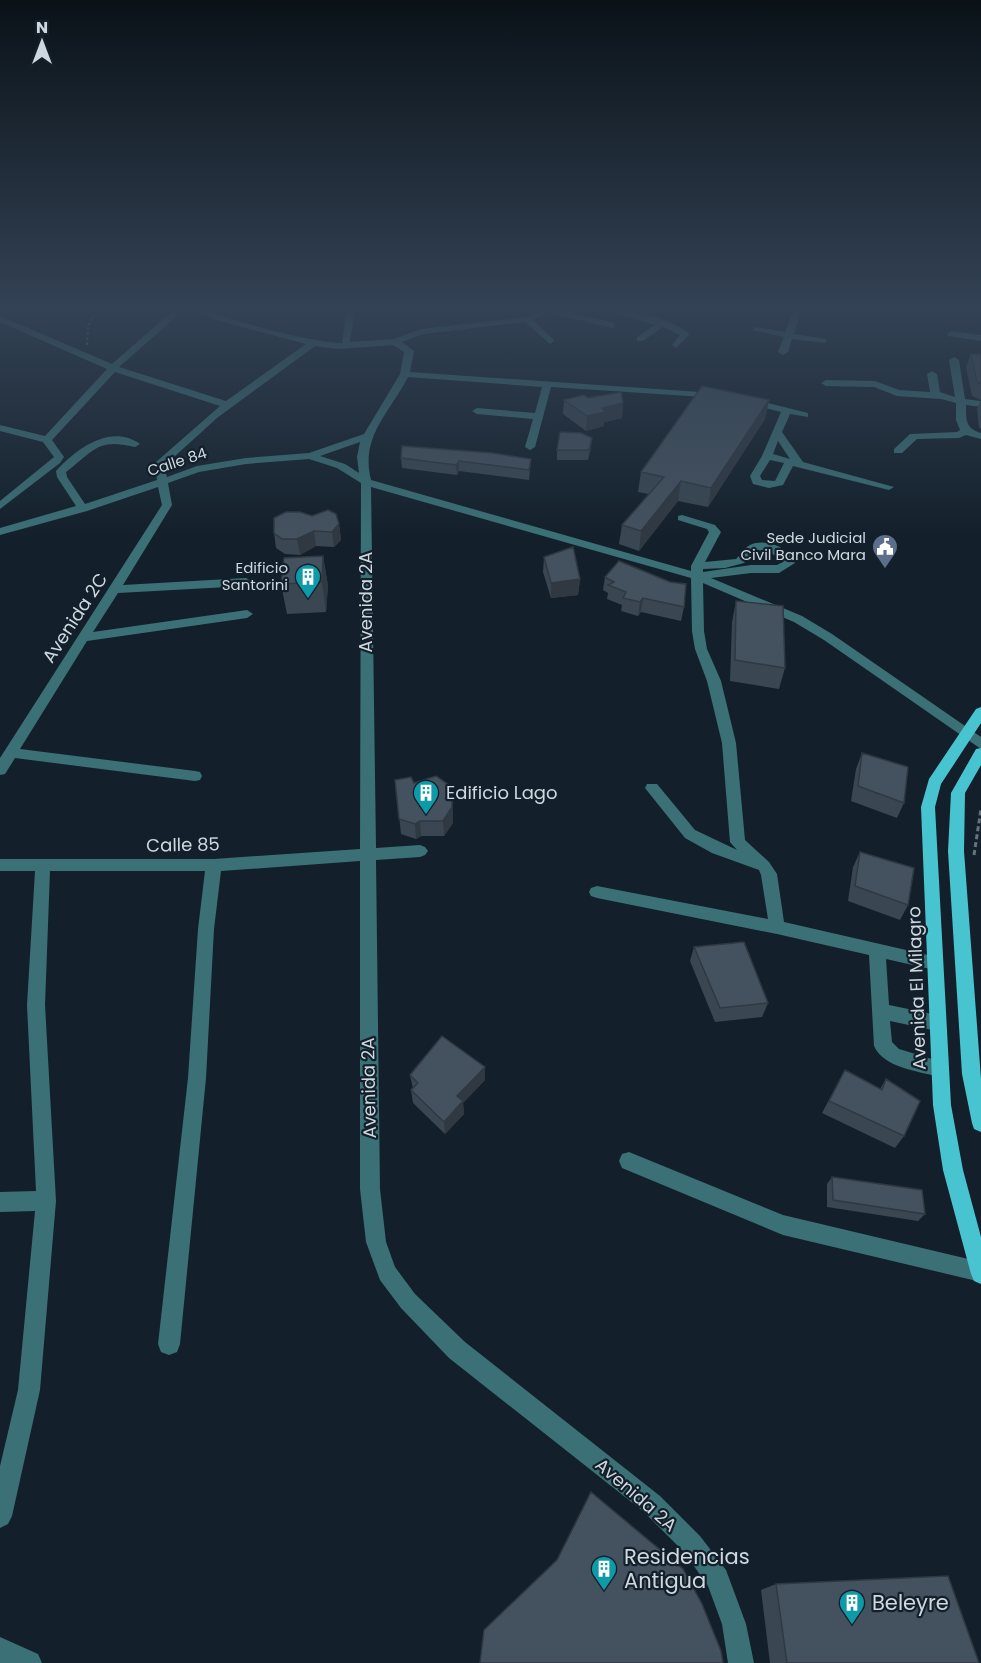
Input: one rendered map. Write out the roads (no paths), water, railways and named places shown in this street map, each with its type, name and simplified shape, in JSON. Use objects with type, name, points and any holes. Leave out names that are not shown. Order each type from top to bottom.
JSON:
[{"type":"main road","name":"Avenida El Milagro","points":[[981,712],[934,783],[928,807],[942,1105],[953,1170],[981,1273]]},
{"type":"main road","points":[[981,753],[958,793],[956,851],[971,1074],[978,1094],[981,1124]]},
{"type":"street","points":[[47,440],[99,384]]},
{"type":"street","points":[[161,384],[227,405]]},
{"type":"street","points":[[126,495],[141,485],[178,445],[257,384]]},
{"type":"street","name":"Avenida 2A","points":[[399,384],[366,437],[362,460],[366,482],[370,1189],[376,1242],[387,1273],[408,1301],[457,1350],[652,1504],[692,1544],[717,1579],[734,1624],[741,1663]]},
{"type":"street","points":[[519,384],[731,398],[767,403],[805,415]]},
{"type":"street","points":[[871,384],[886,386],[897,393],[940,396],[981,404]]},
{"type":"street","points":[[933,384],[934,391],[940,396]]},
{"type":"street","points":[[958,384],[962,427],[965,431],[981,436]]},
{"type":"street","points":[[530,447],[547,386]]},
{"type":"street","points":[[787,410],[767,456],[755,476],[757,482],[776,485],[795,463]]},
{"type":"street","points":[[477,411],[538,416]]},
{"type":"street","points":[[0,428],[47,440],[59,457],[0,506]]},
{"type":"street","points":[[898,451],[914,436],[959,435],[965,431]]},
{"type":"street","points":[[778,433],[795,463]]},
{"type":"street","name":"Calle 84","points":[[0,532],[82,509],[212,465],[310,456],[366,437]]},
{"type":"street","points":[[82,509],[62,477],[61,471],[100,441],[114,439],[135,444]]},
{"type":"street","points":[[310,456],[340,466],[366,482],[484,517],[697,571],[808,625],[981,744]]},
{"type":"street","points":[[767,456],[889,487]]},
{"type":"street","points":[[126,495],[158,501],[162,481],[159,465]]},
{"type":"street","name":"Avenida 2C","points":[[0,770],[115,589],[158,501]]},
{"type":"street","points":[[682,518],[711,527],[715,532],[697,571],[701,649],[714,681],[729,743],[736,803],[736,835],[742,848],[764,866],[772,886],[777,927]]},
{"type":"street","points":[[760,547],[780,552],[789,563],[783,568],[697,571],[742,560],[750,550],[760,547]]},
{"type":"street","points":[[742,560],[755,568]]},
{"type":"street","points":[[115,589],[246,582]]},
{"type":"street","points":[[83,638],[247,614]]},
{"type":"street","points":[[11,753],[195,776]]},
{"type":"street","points":[[652,788],[690,834],[717,849],[764,866]]},
{"type":"street","name":"Calle 85","points":[[0,865],[214,865],[420,851]]},
{"type":"street","points":[[0,1516],[29,1390],[46,1201],[36,1005],[43,865]]},
{"type":"street","points":[[168,1344],[197,1078],[206,929],[214,865]]},
{"type":"street","points":[[597,892],[777,927],[935,963]]},
{"type":"street","points":[[877,950],[883,1046],[894,1056],[939,1069]]},
{"type":"street","points":[[880,1011],[937,1023]]},
{"type":"street","points":[[629,1161],[783,1225],[981,1273]]},
{"type":"street","points":[[0,1202],[46,1201]]},
{"type":"street","points":[[0,1650],[29,1663]]},
{"type":"place","name":"Sede Judicial Civil Banco Mara","points":[[885,570]]},
{"type":"place","name":"Edificio Santorini","points":[[308,600]]},
{"type":"place","name":"Edificio Lago","points":[[426,816]]},
{"type":"place","name":"Residencias Antigua","points":[[604,1592]]},
{"type":"place","name":"Beleyre","points":[[852,1626]]}]
